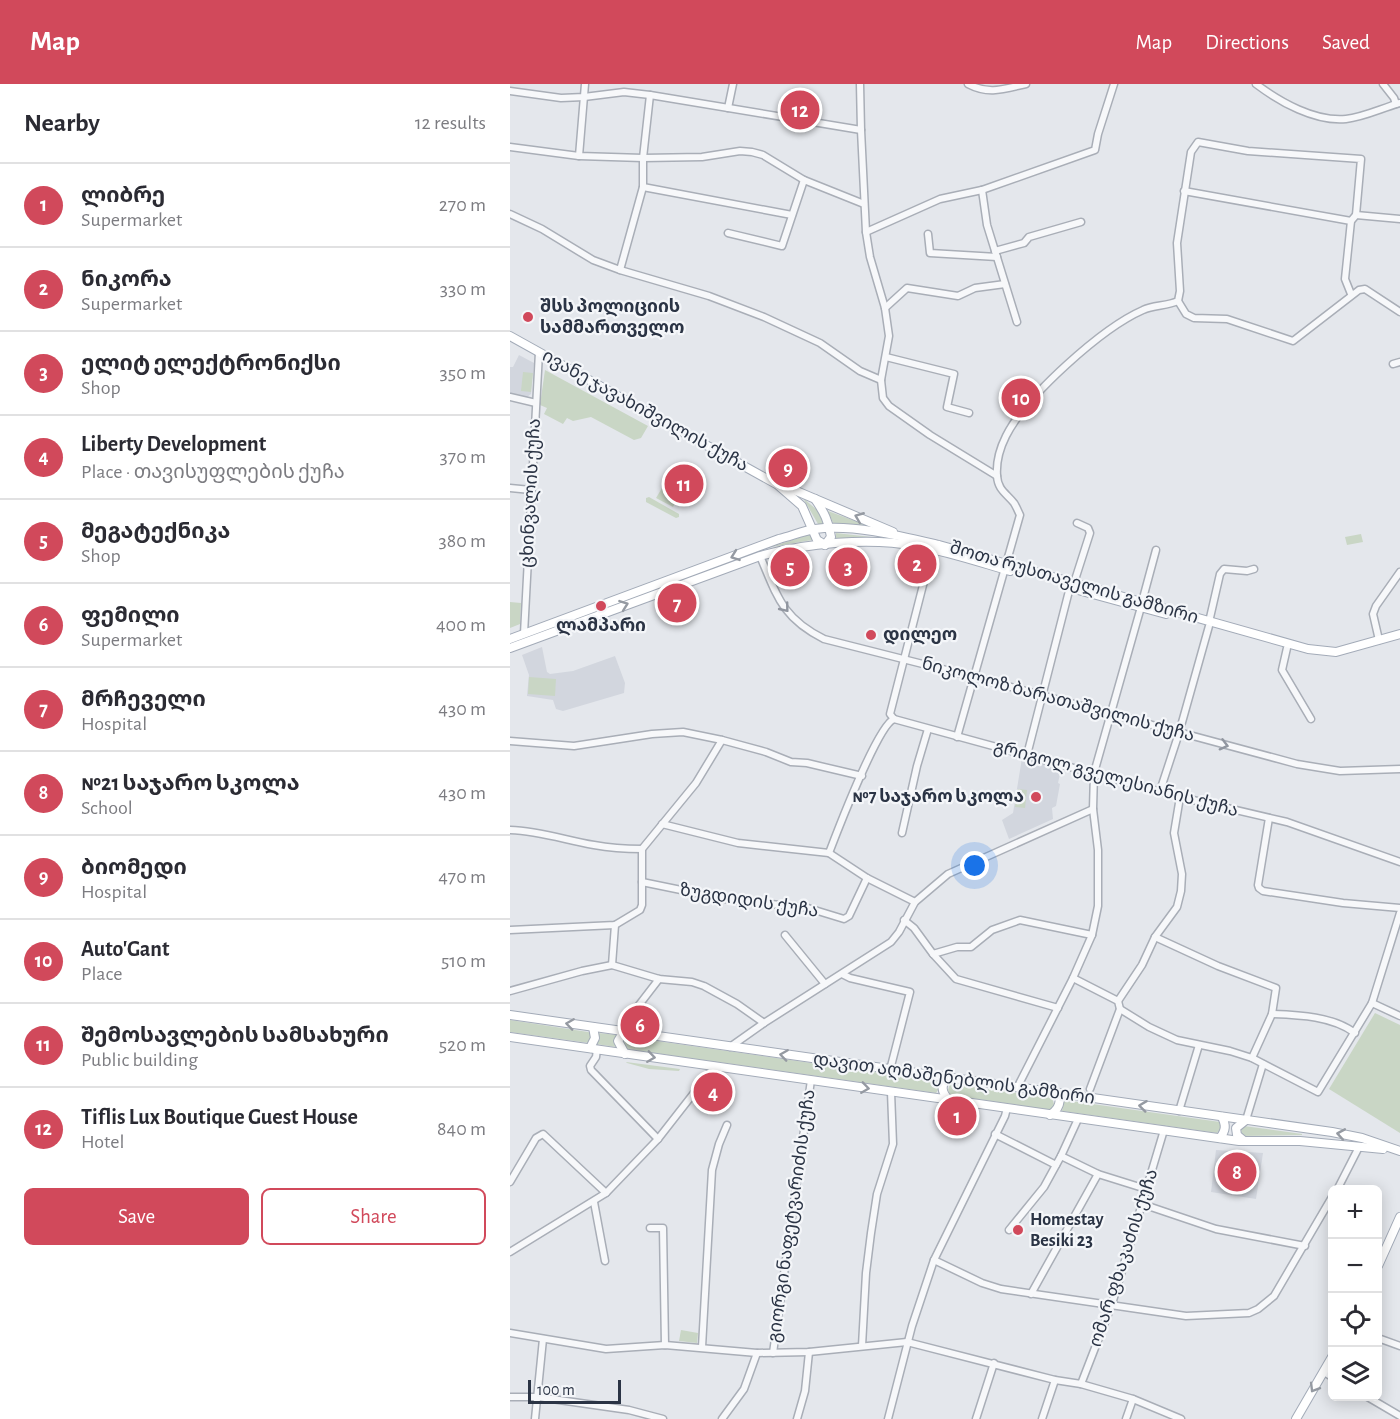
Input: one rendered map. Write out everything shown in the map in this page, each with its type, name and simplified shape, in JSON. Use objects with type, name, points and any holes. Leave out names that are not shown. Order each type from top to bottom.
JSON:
[{"type":"main road","name":"ივანე ჯავახიშვილის ქუჩა","points":[[510,336],[778,485],[903,537]]},
{"type":"main road","points":[[778,485],[802,506],[817,540],[825,545],[831,537],[830,528],[824,512],[814,499]]},
{"type":"main road","name":"შოთა რუსთაველის გამზირი","points":[[510,639],[779,539],[830,528],[903,537],[1310,654],[1336,655],[1400,636]]},
{"type":"main road","name":"შოთა რუსთაველის გამზირი","points":[[510,648],[760,556],[782,550],[825,545],[896,543],[1005,567]]},
{"type":"main road","name":"შოთა რუსთაველის გამზირი","points":[[1209,624],[1323,651],[1350,649],[1400,636]]},
{"type":"main road","name":"დავით აღმაშენებლის გამზირი","points":[[510,1015],[1246,1120],[1362,1138],[1398,1150]]},
{"type":"main road","points":[[593,1027],[595,1038],[593,1049]]},
{"type":"main road","points":[[621,1031],[618,1041],[625,1054]]},
{"type":"main road","name":"დავით აღმაშენებლის გამზირი","points":[[510,1037],[1243,1141],[1300,1141],[1398,1150]]},
{"type":"main road","points":[[947,1078],[942,1088],[943,1094],[949,1100]]},
{"type":"main road","points":[[1050,1115],[1057,1110],[1060,1099],[1057,1094]]},
{"type":"main road","points":[[1220,1138],[1226,1129],[1222,1117]]},
{"type":"main road","points":[[1243,1141],[1237,1135],[1236,1128],[1246,1120]]},
{"type":"main road","points":[[1382,1256],[1400,1218]]},
{"type":"main road","points":[[1296,1419],[1328,1364]]},
{"type":"street","points":[[579,156],[585,84]]},
{"type":"street","points":[[728,108],[733,84]]},
{"type":"street","points":[[860,84],[866,232],[870,257],[885,308],[889,336],[880,380],[883,398],[889,406],[930,435],[997,477]]},
{"type":"street","points":[[968,84],[977,89],[991,91],[1026,84]]},
{"type":"street","points":[[866,232],[940,199],[982,190],[1095,150],[1114,84]]},
{"type":"street","points":[[1256,84],[1272,96],[1305,112],[1328,118],[1347,118],[1398,104],[1383,84]]},
{"type":"street","points":[[510,91],[561,98],[624,92],[861,130]]},
{"type":"street","points":[[620,270],[643,187],[642,158],[650,95]]},
{"type":"street","points":[[1352,294],[1345,279],[1351,221],[1356,215],[1361,159],[1248,152],[1198,142],[1191,152],[1177,243],[1180,291],[1178,301],[1186,314],[1194,318],[1227,320],[1293,341],[1352,294],[1365,289],[1400,312]]},
{"type":"street","points":[[510,147],[579,156],[642,158],[702,158],[740,151],[752,152],[763,155],[804,180],[864,204]]},
{"type":"street","points":[[728,233],[782,246],[804,180]]},
{"type":"street","points":[[643,187],[792,215]]},
{"type":"street","points":[[982,190],[987,225],[1017,322]]},
{"type":"street","points":[[1184,191],[1351,221]]},
{"type":"street","points":[[510,214],[542,229],[593,260],[709,296],[764,317],[820,343],[860,371],[880,380]]},
{"type":"street","points":[[1356,215],[1400,219]]},
{"type":"street","points":[[928,234],[930,253],[996,254],[1024,243],[1029,237],[1081,222]]},
{"type":"street","points":[[885,308],[907,288],[958,296],[975,288],[1005,284]]},
{"type":"street","points":[[957,737],[1020,515],[1014,503],[1001,490],[997,477],[1000,452],[1007,435],[1037,394],[1078,354],[1123,321],[1144,309],[1178,301]]},
{"type":"street","name":"ცხინვალის ქუჩა","points":[[524,634],[539,352]]},
{"type":"street","points":[[886,357],[954,374],[947,407],[969,413]]},
{"type":"street","points":[[510,397],[536,403]]},
{"type":"street","points":[[510,488],[531,490]]},
{"type":"street","points":[[1027,755],[1072,585],[1090,530],[1077,523]]},
{"type":"street","points":[[829,853],[883,730],[889,721],[894,719],[890,714],[932,550]]},
{"type":"street","points":[[1017,1088],[1074,978],[1092,935],[1098,906],[1098,850],[1093,809],[1094,773],[1156,550]]},
{"type":"street","name":"ნიკოლოზ ბარათაშვილის ქუჩა","points":[[760,556],[770,584],[783,606],[811,633],[824,639],[1286,761],[1326,770],[1400,769]]},
{"type":"street","points":[[1160,791],[1179,733],[1209,624],[1220,574],[1224,569],[1247,571],[1254,569]]},
{"type":"street","points":[[1379,640],[1373,614],[1376,606],[1400,572]]},
{"type":"street","points":[[1287,648],[1282,670],[1311,719]]},
{"type":"street","name":"გრიგოლ გველესიანის ქუჩა","points":[[894,719],[1180,797],[1269,818],[1400,862]]},
{"type":"street","points":[[903,833],[917,766],[928,729]]},
{"type":"street","points":[[510,741],[574,746],[652,734],[683,732],[766,752],[791,762],[807,763],[862,776]]},
{"type":"street","points":[[510,930],[615,925],[642,908],[642,849],[696,783],[722,740]]},
{"type":"street","points":[[1090,1089],[1120,1009],[1119,1001],[1142,965],[1155,937],[1177,907],[1182,874],[1174,833],[1180,797]]},
{"type":"street","points":[[730,1047],[891,942],[915,902],[948,874],[1093,809]]},
{"type":"street","points":[[1269,818],[1258,885],[1263,891],[1343,903],[1400,908]]},
{"type":"street","points":[[662,824],[738,843],[829,853],[867,878],[915,902]]},
{"type":"street","points":[[510,830],[555,835],[592,845],[642,849]]},
{"type":"street","name":"ზუგდიდის ქუჩა","points":[[642,882],[725,899],[808,908],[844,919],[849,916],[867,878]]},
{"type":"street","points":[[1120,1009],[1149,1027],[1177,1040],[1252,1058],[1318,1092],[1372,1003],[1400,913]]},
{"type":"street","points":[[933,954],[957,947],[970,947],[993,930],[1020,920],[1092,935]]},
{"type":"street","points":[[904,921],[914,928],[933,954],[956,979],[1058,1008]]},
{"type":"street","points":[[612,965],[615,925]]},
{"type":"street","points":[[785,935],[825,984]]},
{"type":"street","points":[[1155,937],[1218,966],[1275,987],[1272,1014],[1252,1058]]},
{"type":"street","points":[[510,992],[582,971],[612,965],[659,979],[692,982],[704,986],[737,1004],[764,1023]]},
{"type":"street","points":[[842,974],[850,978],[910,992],[890,1070]]},
{"type":"street","points":[[1074,978],[1119,1001]]},
{"type":"street","points":[[621,1031],[659,979]]},
{"type":"street","points":[[1372,1003],[1400,1016]]},
{"type":"street","points":[[1272,1014],[1323,1020],[1348,1028],[1355,1033]]},
{"type":"street","points":[[1179,1111],[1199,1046]]},
{"type":"street","points":[[593,1049],[596,1057],[590,1066],[591,1070],[658,1139]]},
{"type":"street","points":[[1246,1120],[1263,1064]]},
{"type":"street","points":[[510,1252],[606,1193],[658,1139],[715,1066]]},
{"type":"street","name":"გიორგი ნაფეტვარიძის ქუჩა","points":[[773,1353],[811,1080]]},
{"type":"street","points":[[862,1347],[866,1272],[871,1233],[877,1194],[893,1144],[891,1092]]},
{"type":"street","points":[[888,1419],[907,1342],[934,1260],[1007,1108]]},
{"type":"street","points":[[1009,1230],[1044,1187],[1078,1119]]},
{"type":"street","points":[[702,1347],[712,1170],[719,1144],[728,1125]]},
{"type":"street","name":"ომარ ფხაკაძის ქუჩა","points":[[1081,1384],[1112,1304],[1164,1130]]},
{"type":"street","points":[[510,1182],[536,1138],[543,1134],[606,1193]]},
{"type":"street","points":[[995,1134],[1056,1165]]},
{"type":"street","points":[[1340,1185],[1359,1147]]},
{"type":"street","points":[[1061,1156],[1098,1174],[1146,1189]]},
{"type":"street","points":[[1031,1294],[1098,1174]]},
{"type":"street","points":[[594,1202],[605,1261]]},
{"type":"street","points":[[1142,1204],[1216,1229],[1305,1246]]},
{"type":"street","points":[[934,1260],[982,1283],[1001,1289],[1186,1316],[1249,1313],[1274,1296],[1328,1204]]},
{"type":"street","points":[[650,1228],[663,1228],[665,1344]]},
{"type":"street","points":[[510,1333],[606,1349],[665,1344],[757,1353],[809,1352],[907,1342],[1055,1380],[1081,1384],[1133,1399],[1180,1419]]},
{"type":"street","points":[[535,1419],[543,1339]]},
{"type":"street","points":[[1382,1340],[1400,1346]]},
{"type":"street","points":[[797,1419],[805,1390],[809,1352]]},
{"type":"street","points":[[722,1419],[744,1389],[757,1353]]},
{"type":"street","points":[[975,1419],[994,1363]]},
{"type":"street","points":[[1324,1372],[1328,1374]]},
{"type":"street","points":[[1042,1419],[1055,1380]]},
{"type":"street","points":[[510,1397],[538,1397],[629,1410],[663,1419]]},
{"type":"street","points":[[1126,1419],[1133,1399]]},
{"type":"street","points":[[1374,1401],[1400,1416]]},
{"type":"shaded area","points":[[519,355],[534,363],[531,394],[527,397],[510,396],[510,367],[513,367]]},
{"type":"shaded area","points":[[542,647],[547,672],[550,674],[573,671],[615,656],[625,683],[624,693],[563,711],[556,709],[553,700],[527,696],[529,675],[522,655]]},
{"type":"shaded area","name":"№7 საჯარო სკოლა","points":[[1022,758],[1061,769],[1058,783],[1060,784],[1056,806],[1052,808],[1053,819],[1009,839],[1002,820],[1013,813]]},
{"type":"shaded area","points":[[1216,1150],[1263,1153],[1256,1199],[1211,1192]]},
{"type":"green space","points":[[545,370],[648,426],[641,438],[634,440],[591,417],[573,421],[567,418],[563,424],[544,414],[547,408],[540,405]]},
{"type":"green space","points":[[523,372],[533,373],[531,392],[521,391]]},
{"type":"green space","points":[[662,488],[678,497],[673,507],[656,498]]},
{"type":"green space","points":[[649,497],[679,514],[679,517],[676,518],[646,502],[646,498]]},
{"type":"green space","points":[[803,498],[817,510],[824,524],[818,524]]},
{"type":"green space","points":[[828,511],[877,529],[834,525]]},
{"type":"green space","points":[[836,533],[880,538],[836,539]]},
{"type":"green space","points":[[811,534],[812,540],[771,547]]},
{"type":"green space","points":[[1361,534],[1363,542],[1347,545],[1345,537]]},
{"type":"green space","points":[[510,602],[521,603],[520,624],[510,628]]},
{"type":"green space","points":[[529,677],[556,679],[555,696],[528,694]]},
{"type":"green space","points":[[1018,789],[1027,790],[1025,808],[1015,807]]},
{"type":"green space","points":[[1375,1013],[1400,1025],[1400,1133],[1329,1089]]},
{"type":"green space","points":[[510,1020],[588,1032],[591,1033],[591,1039],[589,1043],[510,1032]]},
{"type":"green space","points":[[598,1033],[618,1035],[614,1041],[616,1047],[596,1044],[600,1039]]},
{"type":"green space","points":[[628,1037],[937,1081],[940,1087],[936,1093],[626,1049],[624,1041]]},
{"type":"green space","points":[[626,1062],[680,1069],[679,1071],[649,1069]]},
{"type":"green space","points":[[950,1084],[1052,1098],[1055,1107],[1051,1110],[950,1095],[948,1090]]},
{"type":"green space","points":[[1064,1100],[1220,1122],[1223,1125],[1217,1133],[1062,1111]]},
{"type":"green space","points":[[1244,1126],[1302,1135],[1242,1136],[1241,1129]]},
{"type":"green space","points":[[681,1330],[698,1333],[697,1343],[679,1341]]},
{"type":"place","name":"Tiflis Lux Boutique Guest House","points":[[800,110]]},
{"type":"place","name":"შსს პოლიციის სამმართველო","points":[[528,317]]},
{"type":"place","name":"Auto'Gant","points":[[1021,398]]},
{"type":"place","name":"ბიომედი","points":[[788,468]]},
{"type":"place","name":"შემოსავლების სამსახური","points":[[684,484]]},
{"type":"place","name":"ნიკორა","points":[[917,564]]},
{"type":"place","name":"მეგატექნიკა","points":[[790,567]]},
{"type":"place","name":"ელიტ ელექტრონიქსი","points":[[848,567]]},
{"type":"place","name":"მრჩეველი","points":[[677,603]]},
{"type":"place","name":"ლამპარი","points":[[601,606]]},
{"type":"place","name":"დილეო","points":[[871,635]]},
{"type":"place","name":"№7 საჯარო სკოლა","points":[[1036,797]]},
{"type":"place","name":"ფემილი","points":[[640,1025]]},
{"type":"place","name":"Liberty Development","points":[[713,1092]]},
{"type":"place","name":"ლიბრე","points":[[957,1116]]},
{"type":"place","name":"№21 საჯარო სკოლა","points":[[1237,1172]]},
{"type":"place","name":"Homestay Besiki 23","points":[[1018,1230]]}]
